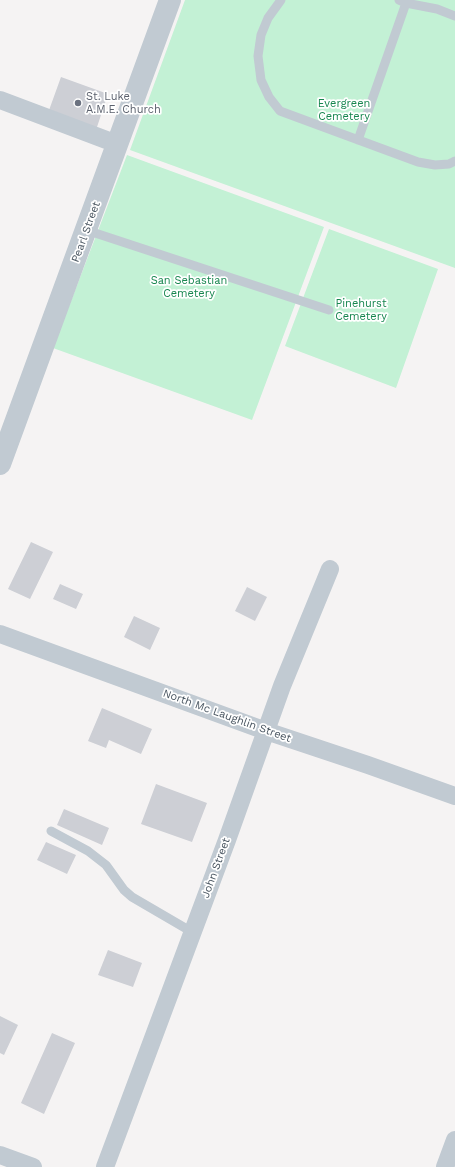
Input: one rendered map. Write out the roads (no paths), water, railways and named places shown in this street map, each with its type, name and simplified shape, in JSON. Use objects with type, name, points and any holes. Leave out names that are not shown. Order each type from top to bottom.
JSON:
[{"type":"street","name":"Pearl Street","points":[[0,464],[170,0]]},
{"type":"street","points":[[0,100],[117,144]]},
{"type":"street","name":"John Street","points":[[105,1167],[282,686],[330,569]]},
{"type":"street","name":"North Mc Laughlin Street","points":[[0,634],[266,731],[455,796]]},
{"type":"street","points":[[445,1167],[455,1140]]},
{"type":"street","points":[[0,1155],[33,1167]]},
{"type":"lane","points":[[280,0],[268,18],[262,35],[258,56],[261,80],[269,97],[280,111],[418,162],[435,165],[449,164],[455,161]]},
{"type":"lane","points":[[358,140],[402,1],[438,4],[455,16]]},
{"type":"lane","points":[[86,230],[329,310]]},
{"type":"lane","points":[[51,831],[88,851],[99,859],[106,865],[124,890],[132,897],[192,932]]},
{"type":"place","name":"St. Luke A.M.E. Church","points":[[78,103]]},
{"type":"park label","name":"Evergreen Cemetery","points":[[344,110]]},
{"type":"park label","name":"San Sebastian Cemetery","points":[[189,287]]},
{"type":"park label","name":"Pinehurst Cemetery","points":[[361,310]]}]
